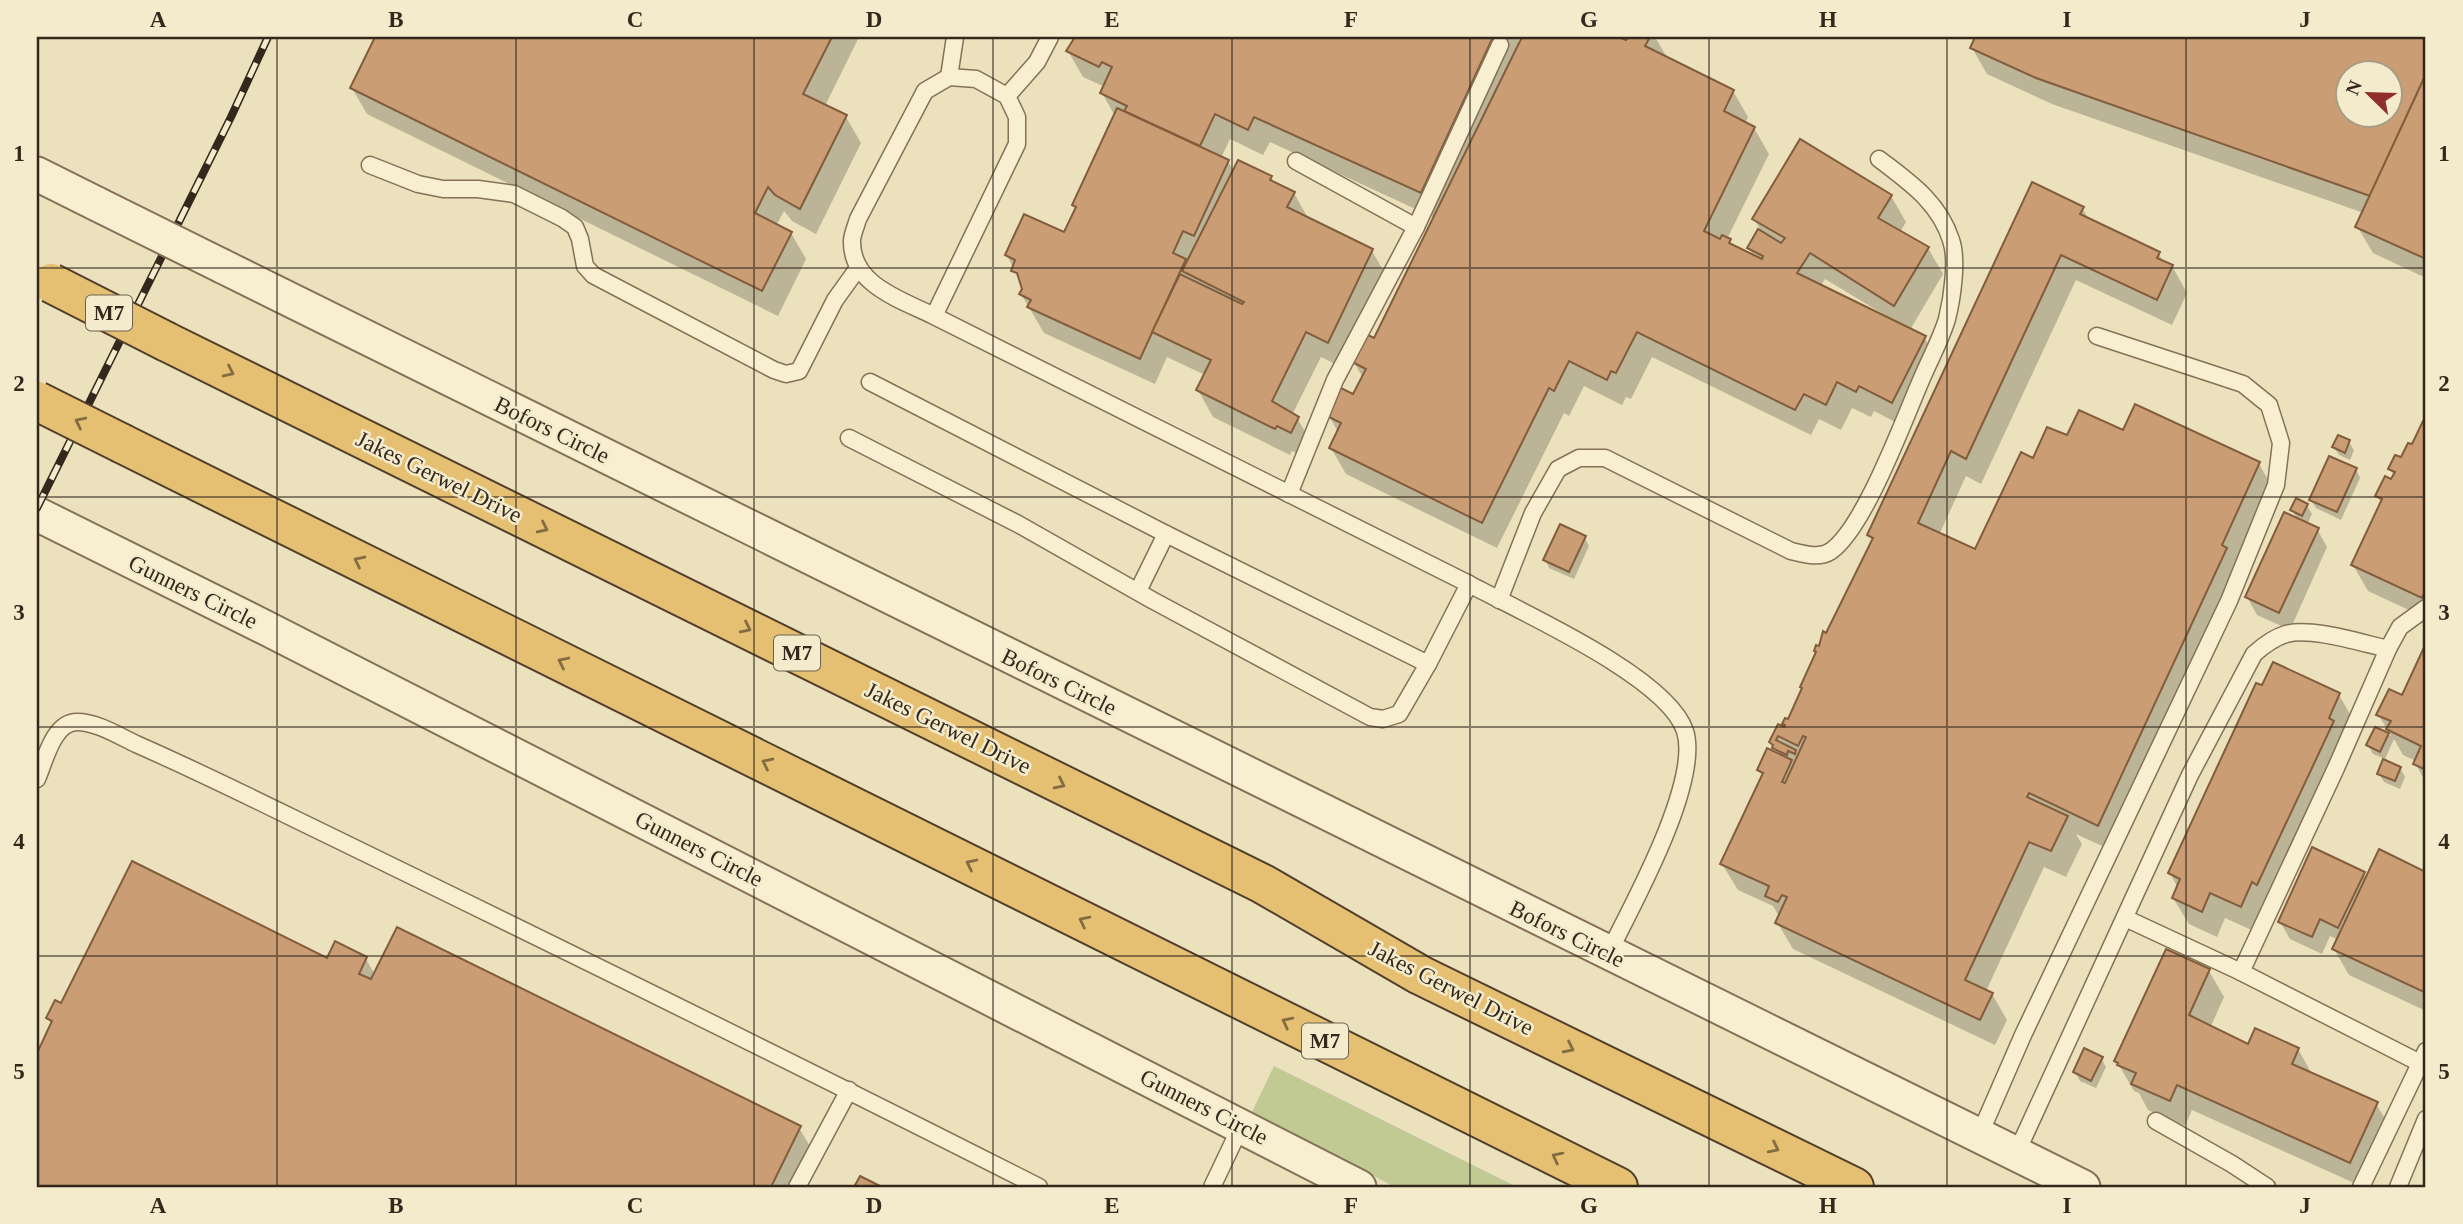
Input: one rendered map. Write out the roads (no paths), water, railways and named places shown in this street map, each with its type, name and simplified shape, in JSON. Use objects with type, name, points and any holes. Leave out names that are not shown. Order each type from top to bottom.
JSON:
[{"type":"highway","name":"Jakes Gerwel Drive","points":[[44,280],[1263,884],[1420,975],[1854,1187]]},
{"type":"highway","name":"M7","points":[[37,401],[1618,1187]]},
{"type":"street","name":"Bofors Circle","points":[[37,174],[2083,1187]]},
{"type":"street","name":"Gunners Circle","points":[[37,514],[267,628],[1359,1187]]},
{"type":"lane","points":[[949,77],[955,37]]},
{"type":"lane","points":[[1007,96],[1037,62],[1049,37]]},
{"type":"lane","points":[[1289,494],[1335,380],[1416,227],[1500,45]]},
{"type":"lane","points":[[934,316],[1017,144],[1017,117],[1007,96],[976,79],[949,77],[925,91],[858,219],[852,241],[858,268],[875,287],[1562,631],[1651,690],[1672,710],[1685,731],[1688,761],[1654,862],[1608,954]]},
{"type":"lane","points":[[1499,600],[1533,513],[1558,469],[1579,458],[1605,458],[1791,551],[1810,556],[1829,552],[1849,534],[1885,465],[1947,320],[1954,273],[1952,243],[1940,213],[1923,193],[1879,159]]},
{"type":"lane","points":[[1296,161],[1416,227]]},
{"type":"lane","points":[[370,165],[430,187],[495,190],[514,194],[562,218],[575,227],[585,266],[593,275],[786,374],[799,371],[835,300],[858,268]]},
{"type":"lane","points":[[1979,1136],[2029,1023],[2229,601],[2276,485],[2281,443],[2269,405],[2243,384],[2097,336]]},
{"type":"lane","points":[[870,382],[1427,664]]},
{"type":"lane","points":[[849,438],[1018,524],[1370,717],[1383,719],[1399,714],[1469,584]]},
{"type":"lane","points":[[1138,591],[1166,534]]},
{"type":"lane","points":[[2241,972],[2388,649],[2400,627],[2426,608]]},
{"type":"lane","points":[[2016,1154],[2190,775],[2254,654],[2267,642],[2288,634],[2321,635],[2388,649]]},
{"type":"lane","points":[[37,779],[57,731],[67,724],[78,722],[99,727],[183,765],[849,1090],[1039,1187]]},
{"type":"lane","points":[[2125,918],[2423,1057],[2361,1187]]},
{"type":"lane","points":[[797,1187],[849,1090]]},
{"type":"lane","points":[[2398,1187],[2426,1119]]},
{"type":"lane","points":[[2156,1121],[2267,1187]]},
{"type":"lane","points":[[1212,1187],[1241,1126]]},
{"type":"railway","points":[[37,508],[268,37]]}]
